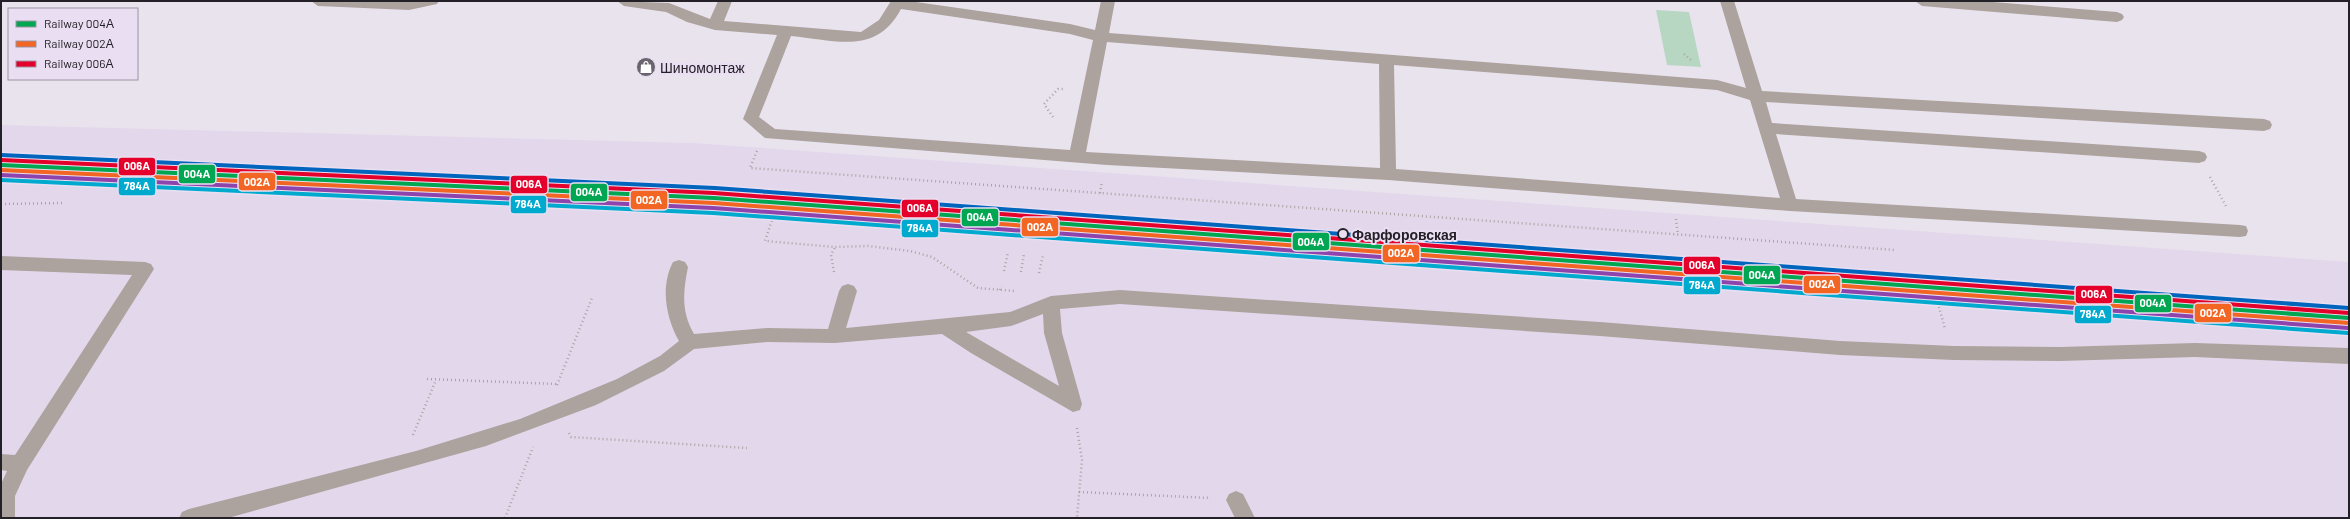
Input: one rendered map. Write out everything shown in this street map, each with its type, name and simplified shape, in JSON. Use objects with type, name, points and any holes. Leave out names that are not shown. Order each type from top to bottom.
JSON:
[{"type":"lane","points":[[318,1],[409,5],[432,1]]},
{"type":"lane","points":[[624,1],[670,8],[692,19],[714,25],[862,37],[874,33],[885,25],[898,2],[1070,29],[1102,37],[1717,85],[1756,96],[2264,125]]},
{"type":"lane","points":[[714,25],[725,1]]},
{"type":"lane","points":[[1078,156],[1108,1]]},
{"type":"lane","points":[[1727,1],[1790,205]]},
{"type":"lane","points":[[1922,1],[2117,17]]},
{"type":"lane","points":[[786,30],[751,119],[772,134],[1078,156],[1388,174],[1790,205],[2240,231]]},
{"type":"lane","points":[[1386,58],[1388,174]]},
{"type":"lane","points":[[1766,128],[2199,157]]},
{"type":"lane","points":[[1,263],[145,270],[10,463],[5,496],[6,518]]},
{"type":"lane","points":[[679,267],[674,299],[677,324],[689,342]]},
{"type":"lane","points":[[836,336],[848,291]]},
{"type":"lane","points":[[189,518],[436,455],[557,414],[602,394],[664,362],[679,353],[689,342],[767,335],[836,336],[945,327],[1010,319],[1051,303],[1120,297],[1600,329],[1840,348],[1954,354],[2060,354],[2195,350],[2349,356]]},
{"type":"lane","points":[[1051,303],[1053,333],[1074,404]]},
{"type":"lane","points":[[945,327],[977,348],[1074,404]]},
{"type":"lane","points":[[1236,500],[1246,518]]},
{"type":"path","points":[[1044,104],[1053,117]]},
{"type":"path","points":[[753,161],[750,168],[1895,250]]},
{"type":"path","points":[[1100,193],[1101,186]]},
{"type":"path","points":[[1,204],[62,204]]},
{"type":"path","points":[[716,213],[1012,236],[1047,237],[1943,303]]},
{"type":"path","points":[[773,217],[764,242],[835,248],[868,246],[910,251],[932,257],[978,288],[1016,291]]},
{"type":"path","points":[[1677,227],[1678,235]]},
{"type":"path","points":[[1046,241],[1047,237]]},
{"type":"path","points":[[1004,271],[1008,252]]},
{"type":"path","points":[[1020,272],[1024,254]]},
{"type":"path","points":[[1040,273],[1043,255]]},
{"type":"path","points":[[1000,290],[1001,286]]},
{"type":"path","points":[[555,392],[592,298]]},
{"type":"path","points":[[1938,303],[1946,330]]},
{"type":"path","points":[[427,379],[558,384]]},
{"type":"path","points":[[401,464],[436,380]]},
{"type":"path","points":[[1074,404],[1082,460],[1077,518]]},
{"type":"path","points":[[557,414],[571,437],[747,448]]},
{"type":"path","points":[[505,518],[534,444]]},
{"type":"path","points":[[1079,492],[1236,500]]},
{"type":"shaded area","points":[[1,125],[693,143],[2349,262],[2349,518],[1,518]]},
{"type":"green space","points":[[1656,10],[1689,12],[1701,67],[1667,65]]},
{"type":"rail line","name":"006А","points":[[1,160],[714,193],[2349,313]]},
{"type":"rail line","name":"004А","points":[[1,165],[714,198],[2349,318]]},
{"type":"rail line","name":"002А","points":[[1,170],[714,203],[2349,323]]},
{"type":"transit line","points":[[1,155],[715,188],[2349,308]]},
{"type":"transit line","points":[[1,175],[713,208],[2348,328]]},
{"type":"transit line","name":"784А","points":[[1,180],[713,213],[2348,333]]},
{"type":"place","name":"Шиномонтаж","points":[[646,67]]},
{"type":"place","name":"Фарфоровская","points":[[1343,234]]}]
